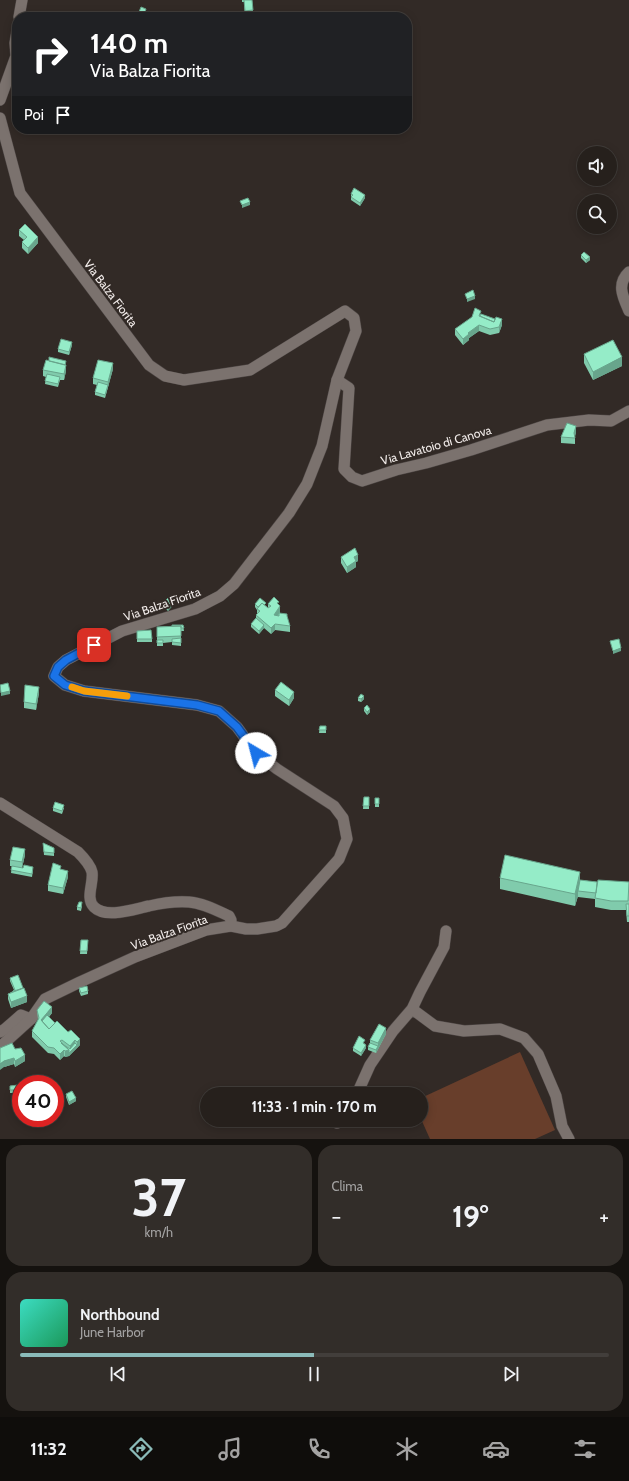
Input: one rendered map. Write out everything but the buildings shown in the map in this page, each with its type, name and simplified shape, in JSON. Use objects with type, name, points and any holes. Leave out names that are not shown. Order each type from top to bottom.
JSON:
[{"type":"street","points":[[20,12],[22,0]]},
{"type":"street","points":[[0,100],[12,67]]},
{"type":"street","name":"Via Balza Fiorita","points":[[0,118],[20,193],[150,365],[166,376],[184,380],[250,370],[346,311],[354,318],[356,331],[337,380],[322,446],[307,484],[289,513],[234,584],[220,596],[196,609],[122,631],[66,660],[58,667],[54,676],[65,685],[84,691],[197,705],[219,711],[237,727],[256,753],[277,770],[334,806],[343,818],[347,839],[339,859],[282,923],[276,926],[257,929],[246,929],[231,926],[195,934],[80,982],[45,999],[31,1019],[0,1047]]},
{"type":"street","points":[[629,272],[625,275],[621,290],[629,311]]},
{"type":"street","name":"Via Lavatoio di Canova","points":[[337,380],[349,388],[344,469],[352,477],[362,480],[472,450],[547,425],[589,420],[611,421],[629,411]]},
{"type":"street","points":[[0,803],[78,852],[85,859],[92,873],[89,899],[91,904],[100,912],[130,911],[150,906],[188,902],[199,903],[229,916],[231,926]]},
{"type":"street","points":[[360,1087],[370,1065],[393,1031],[412,1009],[444,947],[446,931]]},
{"type":"street","points":[[412,1009],[435,1026],[464,1031],[500,1028],[524,1038],[538,1054],[556,1096],[562,1126],[569,1139]]},
{"type":"street","points":[[0,1032],[5,1030],[21,1015],[31,1019]]},
{"type":"shaded area","points":[[520,1052],[555,1130],[535,1139],[430,1139],[425,1127],[428,1127],[428,1095]]},
{"type":"slow traffic","points":[[72,687],[84,691],[127,696]]},
{"type":"route","points":[[94,645],[66,660],[58,667],[54,676],[65,685],[84,691],[197,705],[219,711],[237,727],[256,753]]}]
